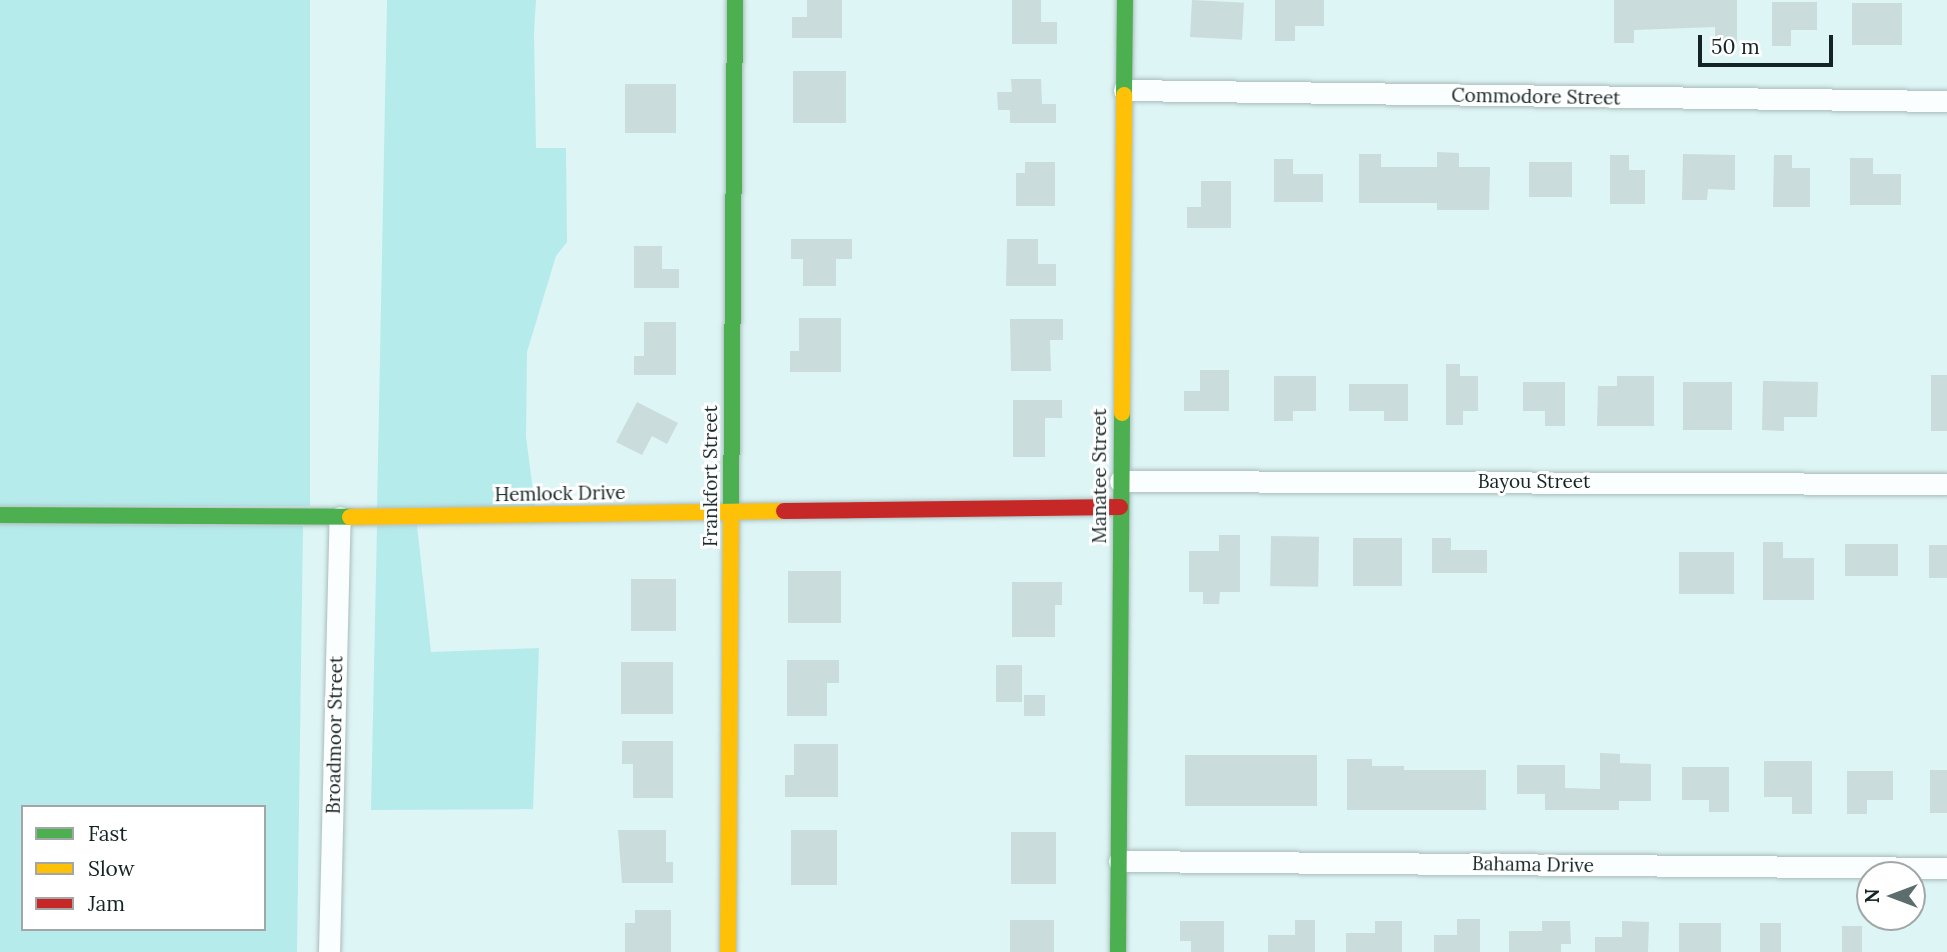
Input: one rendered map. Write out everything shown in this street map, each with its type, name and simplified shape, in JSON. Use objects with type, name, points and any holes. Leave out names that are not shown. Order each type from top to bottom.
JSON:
[{"type":"street","name":"Frankfort Street","points":[[728,952],[732,513],[731,223],[735,0]]},
{"type":"street","name":"Manatee Street","points":[[1118,952],[1125,0]]},
{"type":"street","name":"Commodore Street","points":[[1124,90],[1947,101]]},
{"type":"street","name":"Bayou Street","points":[[1121,481],[1947,484]]},
{"type":"street","name":"Hemlock Drive","points":[[0,515],[340,517],[1121,507]]},
{"type":"street","name":"Broadmoor Street","points":[[329,952],[340,517]]},
{"type":"street","name":"Bahama Drive","points":[[1119,861],[1947,869]]},
{"type":"shaded area","points":[[0,0],[310,0],[310,506],[0,506]]},
{"type":"shaded area","points":[[387,0],[536,0],[536,148],[566,148],[567,242],[556,256],[527,352],[526,437],[535,506],[377,508]]},
{"type":"shaded area","points":[[0,524],[303,526],[297,952],[0,952]]},
{"type":"shaded area","points":[[417,525],[431,652],[539,648],[533,809],[371,810],[377,526]]},
{"type":"building","points":[[807,0],[842,0],[842,38],[792,38],[792,17],[807,17]]},
{"type":"building","points":[[1012,0],[1041,0],[1041,22],[1057,22],[1057,44],[1012,44]]},
{"type":"building","points":[[1192,0],[1244,3],[1242,40],[1190,37]]},
{"type":"building","points":[[1275,0],[1324,0],[1324,26],[1295,26],[1295,41],[1275,41]]},
{"type":"building","points":[[1614,0],[1737,0],[1737,44],[1715,44],[1715,27],[1634,30],[1634,43],[1614,43]]},
{"type":"building","points":[[1772,2],[1817,2],[1817,30],[1791,30],[1791,46],[1772,46]]},
{"type":"building","points":[[1852,3],[1902,3],[1902,45],[1852,45]]},
{"type":"building","points":[[793,71],[846,71],[846,123],[793,123]]},
{"type":"building","points":[[1011,79],[1041,79],[1042,104],[1056,104],[1056,123],[1010,123],[1010,110],[998,110],[997,92],[1012,92]]},
{"type":"building","points":[[625,84],[676,84],[676,133],[625,133]]},
{"type":"building","points":[[1437,152],[1459,153],[1459,167],[1490,167],[1489,210],[1437,210],[1437,203],[1359,203],[1359,154],[1381,154],[1381,167],[1437,167]]},
{"type":"building","points":[[1683,154],[1735,155],[1735,190],[1708,189],[1707,200],[1682,200]]},
{"type":"building","points":[[1610,155],[1629,155],[1629,170],[1645,170],[1645,204],[1610,204]]},
{"type":"building","points":[[1774,155],[1792,155],[1792,168],[1810,168],[1810,207],[1773,207]]},
{"type":"building","points":[[1850,158],[1873,158],[1873,174],[1901,174],[1901,205],[1850,205]]},
{"type":"building","points":[[1274,159],[1293,159],[1293,174],[1323,174],[1323,202],[1274,202]]},
{"type":"building","points":[[1025,162],[1055,162],[1055,206],[1016,206],[1016,173],[1025,173]]},
{"type":"building","points":[[1529,162],[1572,162],[1572,197],[1529,197]]},
{"type":"building","points":[[1201,181],[1231,181],[1231,228],[1187,228],[1187,207],[1201,207]]},
{"type":"building","points":[[791,239],[852,239],[852,259],[836,259],[836,286],[803,286],[803,259],[791,259]]},
{"type":"building","points":[[1007,239],[1038,239],[1038,264],[1056,264],[1056,286],[1006,286]]},
{"type":"building","points":[[634,246],[662,246],[662,269],[679,269],[679,288],[634,288]]},
{"type":"building","points":[[799,318],[841,318],[841,372],[790,372],[790,351],[799,351]]},
{"type":"building","points":[[1010,319],[1063,319],[1063,340],[1050,340],[1051,371],[1011,371]]},
{"type":"building","points":[[644,322],[676,322],[676,375],[634,375],[634,356],[644,356]]},
{"type":"building","points":[[1446,364],[1460,364],[1460,376],[1478,376],[1478,411],[1463,411],[1463,425],[1446,425]]},
{"type":"building","points":[[1200,370],[1229,370],[1229,411],[1184,411],[1184,391],[1200,391]]},
{"type":"building","points":[[1931,375],[1947,375],[1947,431],[1931,431]]},
{"type":"building","points":[[1274,376],[1316,376],[1316,411],[1293,411],[1293,421],[1274,421]]},
{"type":"building","points":[[1617,376],[1654,376],[1654,426],[1597,426],[1598,386],[1617,386]]},
{"type":"building","points":[[1763,381],[1818,382],[1817,417],[1784,417],[1784,431],[1762,430]]},
{"type":"building","points":[[1523,382],[1565,382],[1565,426],[1545,426],[1545,411],[1523,411]]},
{"type":"building","points":[[1683,382],[1732,382],[1732,430],[1683,430]]},
{"type":"building","points":[[1349,384],[1408,384],[1408,421],[1384,421],[1384,411],[1349,411]]},
{"type":"building","points":[[1013,400],[1062,400],[1062,418],[1045,418],[1045,457],[1013,457]]},
{"type":"building","points":[[637,402],[678,423],[667,444],[652,436],[642,455],[616,442]]},
{"type":"building","points":[[1219,535],[1240,535],[1240,592],[1220,592],[1219,604],[1203,604],[1203,592],[1189,592],[1189,551],[1219,551]]},
{"type":"building","points":[[1271,536],[1319,537],[1318,587],[1270,586]]},
{"type":"building","points":[[1353,538],[1402,538],[1402,586],[1353,586]]},
{"type":"building","points":[[1432,538],[1451,538],[1451,550],[1487,550],[1487,573],[1432,573]]},
{"type":"building","points":[[1763,542],[1783,542],[1783,558],[1814,558],[1814,600],[1763,600]]},
{"type":"building","points":[[1845,544],[1898,544],[1898,576],[1845,576]]},
{"type":"building","points":[[1929,545],[1947,545],[1947,578],[1929,578]]},
{"type":"building","points":[[1679,552],[1734,552],[1734,594],[1679,594]]},
{"type":"building","points":[[788,571],[841,571],[841,623],[788,623]]},
{"type":"building","points":[[631,579],[676,579],[676,631],[631,631]]},
{"type":"building","points":[[1012,582],[1062,582],[1062,605],[1055,605],[1055,637],[1012,637]]},
{"type":"building","points":[[787,660],[839,660],[839,683],[827,683],[827,716],[787,716]]},
{"type":"building","points":[[621,662],[673,662],[673,714],[621,714]]},
{"type":"building","points":[[996,665],[1022,665],[1022,702],[996,702]]},
{"type":"building","points":[[1024,695],[1045,695],[1045,716],[1024,716]]},
{"type":"building","points":[[622,741],[673,741],[673,798],[633,798],[633,764],[622,764]]},
{"type":"building","points":[[794,744],[838,744],[838,797],[785,797],[785,775],[794,775]]},
{"type":"building","points":[[1600,753],[1620,754],[1620,763],[1651,764],[1651,801],[1619,801],[1619,810],[1545,810],[1545,794],[1517,794],[1517,765],[1565,765],[1565,788],[1600,789]]},
{"type":"building","points":[[1185,755],[1317,755],[1317,806],[1185,806]]},
{"type":"building","points":[[1347,759],[1372,759],[1372,766],[1404,766],[1404,770],[1486,770],[1486,810],[1347,810]]},
{"type":"building","points":[[1764,761],[1812,761],[1812,814],[1792,814],[1792,797],[1764,797]]},
{"type":"building","points":[[1682,767],[1729,767],[1729,812],[1709,812],[1709,800],[1682,800]]},
{"type":"building","points":[[1930,770],[1947,770],[1947,813],[1930,813]]},
{"type":"building","points":[[1847,771],[1893,771],[1893,800],[1867,800],[1867,814],[1847,814]]},
{"type":"building","points":[[618,830],[666,830],[666,862],[673,862],[673,883],[622,883]]},
{"type":"building","points":[[791,830],[837,830],[837,885],[791,885]]},
{"type":"building","points":[[1011,832],[1056,832],[1056,884],[1011,884]]},
{"type":"building","points":[[635,910],[671,910],[671,952],[625,952],[625,923],[635,923]]},
{"type":"building","points":[[1457,919],[1480,919],[1480,952],[1434,952],[1434,935],[1457,935]]},
{"type":"building","points":[[1010,920],[1054,920],[1054,952],[1010,952]]},
{"type":"building","points":[[1295,920],[1315,920],[1315,952],[1268,952],[1268,935],[1295,935]]},
{"type":"building","points":[[1180,921],[1224,921],[1224,952],[1191,952],[1191,941],[1180,941]]},
{"type":"building","points":[[1375,921],[1402,921],[1402,952],[1346,952],[1346,933],[1375,933]]},
{"type":"building","points":[[1542,921],[1570,921],[1571,944],[1561,944],[1561,952],[1509,952],[1509,931],[1542,931]]},
{"type":"building","points":[[1622,921],[1649,922],[1648,952],[1595,952],[1595,937],[1622,937]]},
{"type":"building","points":[[1679,923],[1721,923],[1721,952],[1679,952]]},
{"type":"building","points":[[1760,923],[1781,923],[1781,952],[1760,952]]},
{"type":"building","points":[[1842,926],[1856,926],[1856,931],[1862,931],[1862,952],[1842,952]]},
{"type":"traffic: fast","points":[[731,521],[735,0]]},
{"type":"traffic: fast","points":[[1124,95],[1125,0]]},
{"type":"traffic: fast","points":[[1118,952],[1122,413]]},
{"type":"traffic: fast","points":[[0,515],[350,517]]},
{"type":"traffic: slow","points":[[1122,413],[1124,95]]},
{"type":"traffic: slow","points":[[350,517],[784,511]]},
{"type":"traffic: slow","points":[[728,952],[731,521]]},
{"type":"traffic: jam","points":[[784,511],[1120,507]]}]
